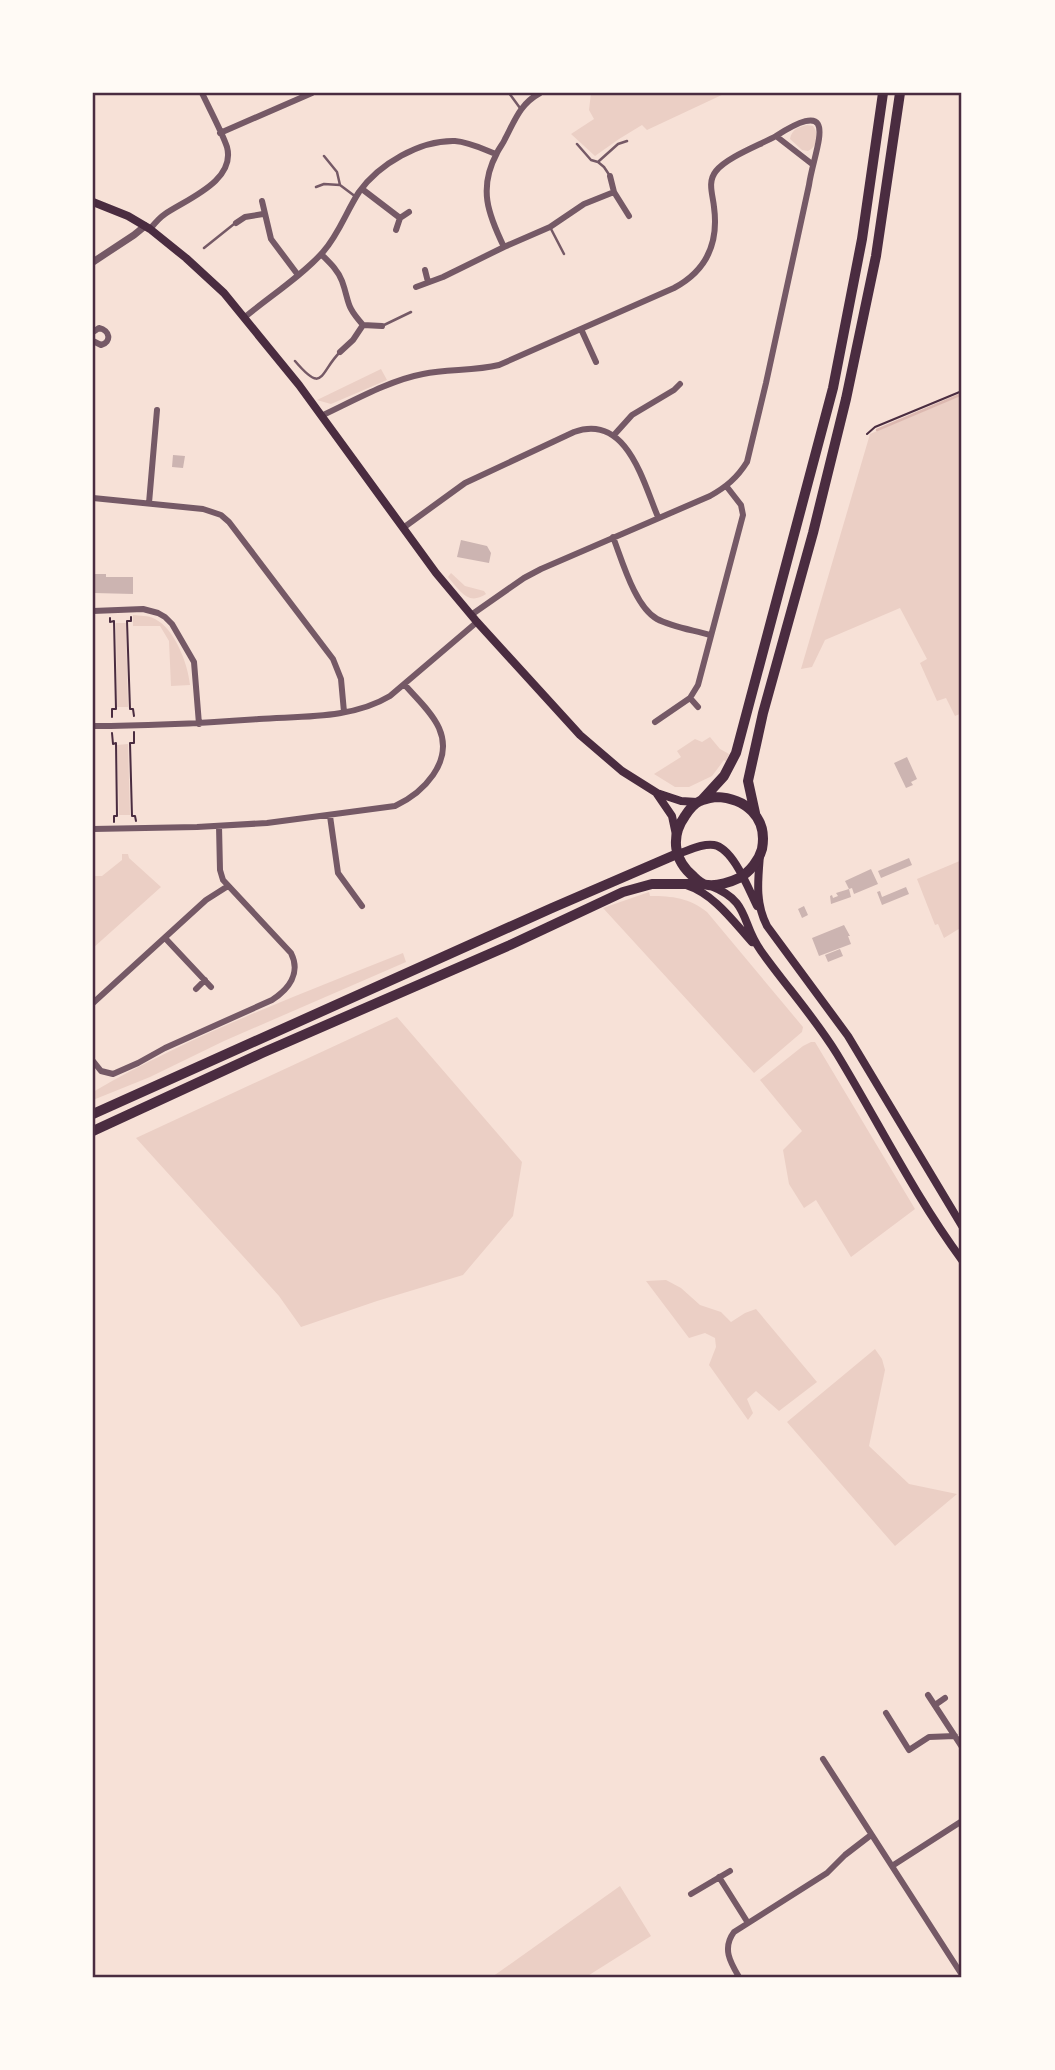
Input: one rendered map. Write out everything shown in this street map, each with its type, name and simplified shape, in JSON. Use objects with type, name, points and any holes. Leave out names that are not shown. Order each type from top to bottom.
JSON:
[{"type":"highway","points":[[705,884],[686,871],[677,854],[676,835],[686,814],[724,776],[736,753],[834,388],[862,239],[883,93]]},
{"type":"highway","points":[[93,1131],[623,892],[652,884],[730,882],[751,869],[760,855],[763,842],[762,829],[755,813],[748,781],[763,713],[846,399],[876,256],[900,93]]},
{"type":"highway","points":[[700,801],[726,797],[755,813]]},
{"type":"highway","points":[[93,1114],[677,854]]},
{"type":"main road","points":[[93,202],[147,227],[205,275],[245,317],[436,573],[580,736],[622,771],[657,793],[681,801],[700,801]]},
{"type":"main road","points":[[657,793],[671,816],[676,835]]},
{"type":"main road","points":[[677,854],[712,844],[731,856],[770,933],[848,1036],[962,1226]]},
{"type":"main road","points":[[760,855],[757,893],[761,914]]},
{"type":"main road","points":[[680,883],[713,900],[790,987],[835,1051],[931,1215],[962,1260]]},
{"type":"main road","points":[[705,884],[726,892],[738,904],[759,949]]},
{"type":"street","points":[[93,262],[221,175],[228,157],[226,147],[202,93]]},
{"type":"street","points":[[220,132],[309,93]]},
{"type":"street","points":[[504,247],[487,206],[488,177],[496,154],[520,108],[540,93]]},
{"type":"street","points":[[93,726],[199,724],[344,712],[375,705],[405,685],[474,618],[524,578],[727,487],[747,462],[812,164],[821,138],[819,125],[802,121],[730,160],[714,173],[711,182],[716,219],[713,240],[704,264],[692,277],[674,288],[499,365],[484,369],[424,374],[405,379],[321,416]]},
{"type":"street","points":[[776,136],[812,164]]},
{"type":"street","points":[[245,317],[321,254],[339,230],[362,189],[377,172],[397,159],[426,146],[455,141],[496,154]]},
{"type":"street","points":[[610,176],[614,192],[629,216]]},
{"type":"street","points":[[362,189],[400,218]]},
{"type":"street","points":[[416,287],[550,227],[584,204],[614,192]]},
{"type":"street","points":[[262,201],[271,239],[298,275]]},
{"type":"street","points":[[396,230],[400,218],[409,212]]},
{"type":"street","points":[[236,223],[245,217],[263,214]]},
{"type":"street","points":[[321,254],[339,273],[350,310],[363,325],[382,326]]},
{"type":"street","points":[[425,270],[428,282]]},
{"type":"street","points":[[340,352],[353,340],[363,325]]},
{"type":"street","points":[[93,331],[104,329],[108,338],[106,343],[101,345],[93,341]]},
{"type":"street","points":[[581,329],[596,362]]},
{"type":"street","points":[[614,435],[632,415],[680,384]]},
{"type":"street","points":[[149,503],[157,410]]},
{"type":"street","points":[[403,528],[466,483],[587,428],[614,435],[634,458],[658,517]]},
{"type":"street","points":[[655,722],[690,698],[698,685],[743,515],[741,505],[727,487]]},
{"type":"street","points":[[93,498],[203,509],[221,515],[333,659],[341,679],[344,712]]},
{"type":"street","points":[[613,537],[639,600],[650,614],[662,621],[710,635]]},
{"type":"street","points":[[93,611],[150,610],[165,617],[192,657],[199,724]]},
{"type":"street","points":[[93,829],[219,826],[330,816],[395,806],[412,797],[435,773],[440,765],[443,746],[439,728],[405,685]]},
{"type":"street","points":[[690,698],[698,707]]},
{"type":"street","points":[[330,816],[338,873],[362,906]]},
{"type":"street","points":[[93,1061],[101,1071],[113,1074],[272,1000],[283,993],[291,983],[295,965],[291,953],[228,886],[221,873],[219,826]]},
{"type":"street","points":[[93,1003],[206,900],[228,886]]},
{"type":"street","points":[[165,938],[211,987]]},
{"type":"street","points":[[196,989],[205,980]]},
{"type":"street","points":[[929,1695],[962,1747]]},
{"type":"street","points":[[935,1705],[945,1698]]},
{"type":"street","points":[[886,1713],[909,1750],[929,1737],[955,1736]]},
{"type":"street","points":[[823,1759],[962,1975]]},
{"type":"street","points":[[892,1866],[962,1821]]},
{"type":"street","points":[[739,1977],[728,1956],[728,1945],[734,1932],[827,1872],[871,1835]]},
{"type":"street","points":[[691,1894],[730,1871]]},
{"type":"street","points":[[719,1877],[748,1923]]},
{"type":"lane","points":[[509,93],[520,108]]},
{"type":"lane","points":[[598,162],[618,144],[627,141]]},
{"type":"lane","points":[[577,144],[591,160],[604,166],[610,176]]},
{"type":"lane","points":[[324,156],[337,172],[340,185]]},
{"type":"lane","points":[[316,187],[340,185],[356,197]]},
{"type":"lane","points":[[204,248],[236,223]]},
{"type":"lane","points":[[550,227],[564,254]]},
{"type":"lane","points":[[382,326],[411,312]]},
{"type":"lane","points":[[295,361],[314,380],[327,370],[340,352]]},
{"type":"path","points":[[867,434],[875,427],[962,391]]},
{"type":"path","points":[[110,610],[110,622],[114,621],[115,646],[116,709],[112,709],[112,726],[113,744],[116,743],[117,816],[114,816],[114,829]]},
{"type":"path","points":[[131,610],[131,621],[127,621],[130,709],[133,709],[134,726],[134,743],[130,743],[132,816],[135,816],[136,829]]},
{"type":"shaded area","points":[[591,93],[726,93],[647,130],[642,125],[595,156],[571,134],[594,119],[589,110]]},
{"type":"shaded area","points":[[813,126],[817,136],[816,143],[808,151],[802,150],[790,139],[796,129]]},
{"type":"shaded area","points":[[381,369],[387,380],[331,404],[317,400]]},
{"type":"shaded area","points":[[962,395],[962,713],[955,716],[946,698],[937,701],[920,663],[927,659],[900,608],[825,640],[812,667],[801,669],[870,434]]},
{"type":"shaded area","points":[[451,573],[465,586],[486,594],[469,598],[448,577]]},
{"type":"shaded area","points":[[133,615],[152,618],[169,631],[183,658],[190,685],[171,686],[169,641],[160,626],[133,626]]},
{"type":"shaded area","points":[[116,623],[126,623],[128,707],[117,707]]},
{"type":"shaded area","points":[[710,737],[720,749],[729,754],[726,762],[724,760],[712,776],[689,787],[675,787],[654,774],[681,757],[677,751],[695,739],[702,742]]},
{"type":"shaded area","points":[[128,744],[130,815],[119,815],[117,745]]},
{"type":"shaded area","points":[[122,854],[128,854],[129,858],[161,887],[93,948],[93,876],[102,876],[122,860]]},
{"type":"shaded area","points":[[962,860],[962,927],[944,938],[938,924],[935,925],[917,879]]},
{"type":"shaded area","points":[[649,892],[650,896],[687,901],[707,912],[803,1027],[802,1032],[754,1073],[603,908]]},
{"type":"shaded area","points":[[403,953],[406,962],[93,1100],[93,1092],[168,1052],[245,1017]]},
{"type":"shaded area","points":[[397,1017],[522,1162],[513,1216],[463,1275],[301,1327],[279,1296],[136,1138]]},
{"type":"shaded area","points":[[811,1042],[815,1042],[915,1209],[851,1257],[816,1200],[804,1208],[789,1184],[783,1150],[802,1131],[760,1080]]},
{"type":"shaded area","points":[[666,1280],[681,1288],[700,1305],[721,1312],[731,1322],[756,1309],[817,1382],[779,1411],[756,1391],[747,1399],[753,1413],[748,1420],[709,1365],[716,1347],[715,1338],[705,1333],[689,1338],[646,1281]]},
{"type":"shaded area","points":[[875,1349],[885,1370],[869,1446],[909,1484],[957,1494],[895,1546],[787,1422]]},
{"type":"shaded area","points":[[620,1886],[651,1936],[586,1977],[492,1977]]},
{"type":"building","points":[[173,455],[185,456],[183,468],[172,467]]},
{"type":"building","points":[[461,540],[487,546],[491,553],[489,563],[457,557]]},
{"type":"building","points":[[94,574],[133,577],[133,594],[94,593]]},
{"type":"building","points":[[907,757],[917,779],[911,782],[913,785],[906,788],[894,763]]},
{"type":"building","points":[[909,858],[912,865],[881,878],[878,871]]},
{"type":"building","points":[[871,869],[878,884],[854,894],[845,881]]},
{"type":"building","points":[[906,887],[909,894],[882,905],[877,892],[880,891],[882,897]]},
{"type":"building","points":[[849,889],[851,897],[831,904],[830,896],[833,898],[838,896],[836,893]]},
{"type":"building","points":[[804,906],[808,915],[802,918],[798,909]]},
{"type":"building","points":[[844,925],[851,944],[819,956],[812,938]]},
{"type":"building","points":[[840,949],[843,956],[828,962],[825,955]]},
{"type":"waterway","points":[[877,430],[962,394]]}]
